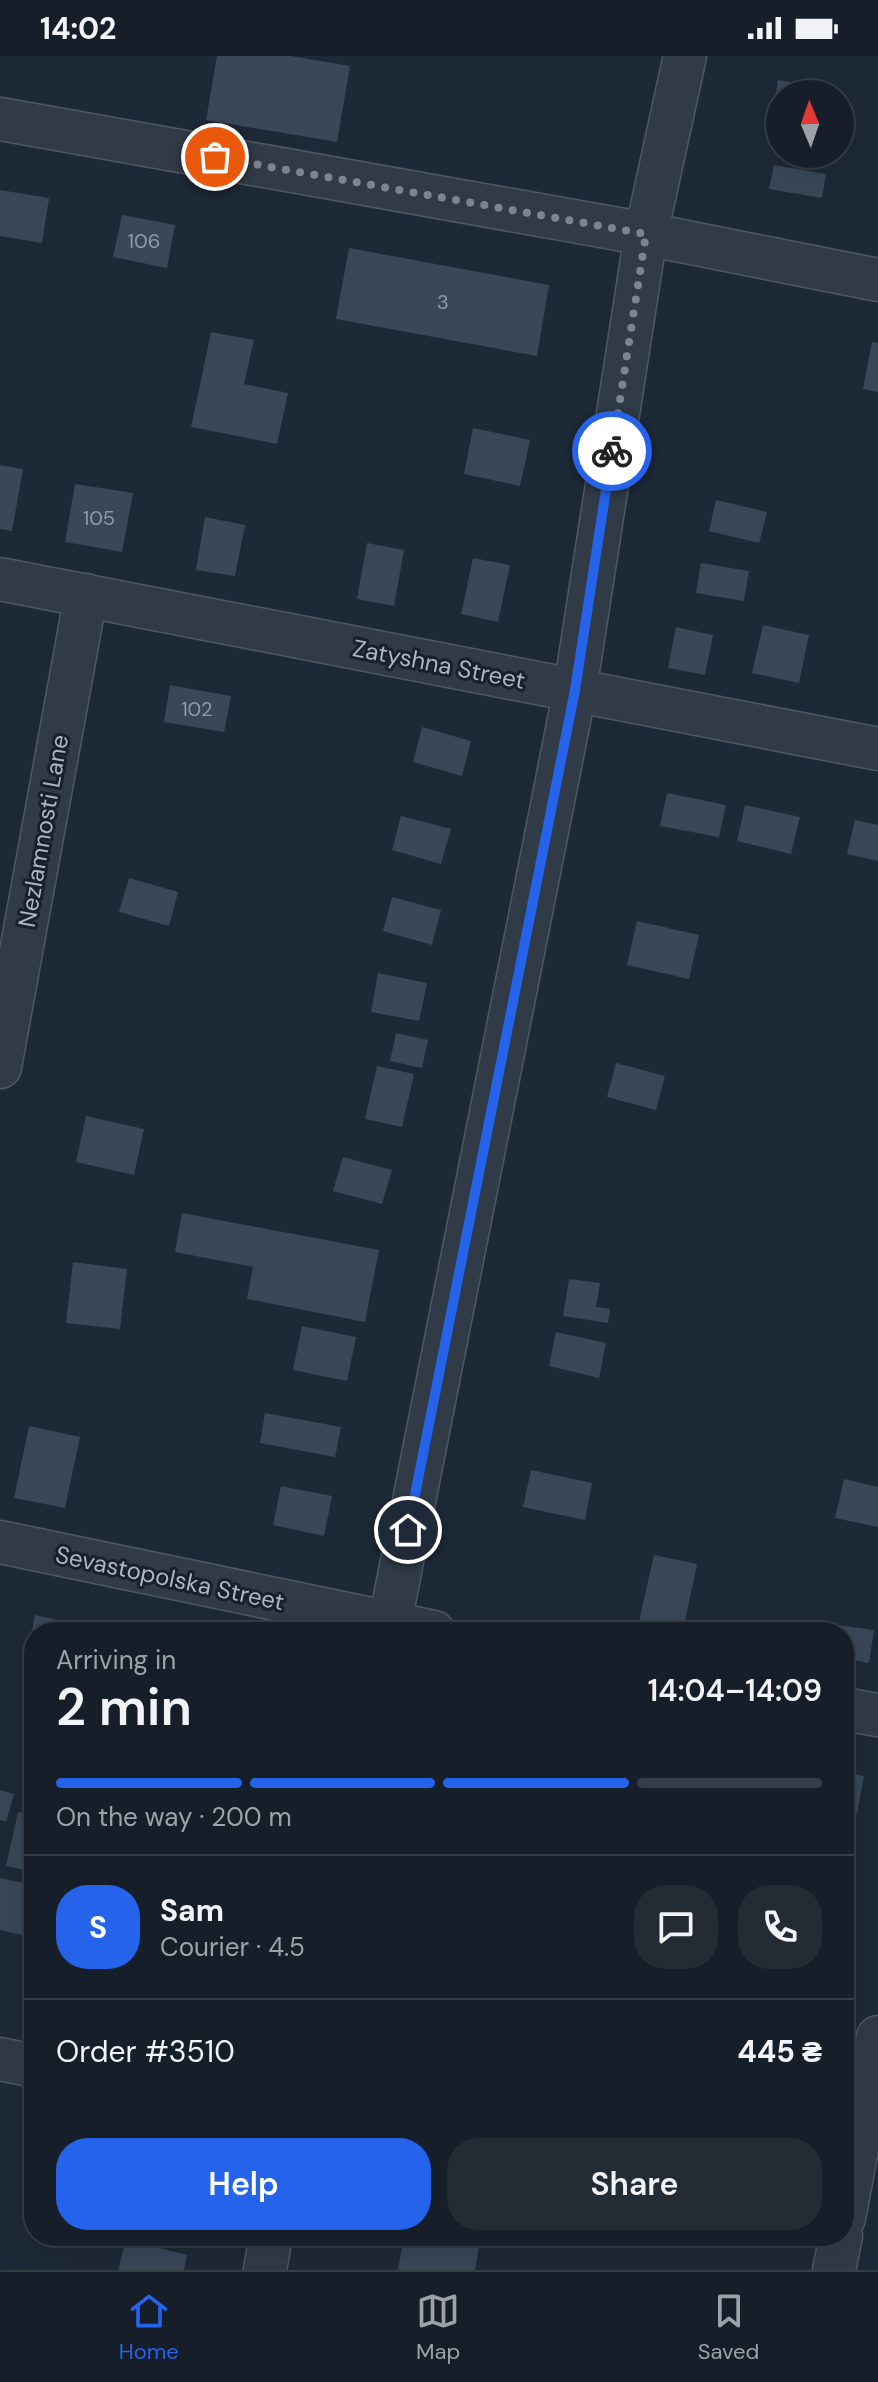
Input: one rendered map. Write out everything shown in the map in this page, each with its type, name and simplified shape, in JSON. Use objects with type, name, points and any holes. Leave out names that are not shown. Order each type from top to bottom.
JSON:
[{"type":"street","points":[[390,1622],[575,690],[646,234],[685,56]]},
{"type":"street","points":[[0,119],[646,234],[878,280]]},
{"type":"street","name":"Zatyshna Street","points":[[0,579],[878,749]]},
{"type":"street","name":"Nezlamnosti Lane","points":[[0,1067],[86,595]]},
{"type":"street","name":"Sevastopolska Street","points":[[0,1542],[362,1622]]},
{"type":"street","points":[[854,1711],[878,1715]]},
{"type":"street","points":[[854,2166],[878,2037]]},
{"type":"street","points":[[0,2059],[24,2064]]},
{"type":"street","points":[[854,2223],[878,2229]]},
{"type":"street","points":[[265,2270],[269,2246]]},
{"type":"street","points":[[834,2270],[839,2246]]},
{"type":"building","points":[[217,56],[291,56],[350,66],[337,142],[206,120]]},
{"type":"building","points":[[773,168],[826,174],[822,198],[769,189]]},
{"type":"building","points":[[0,190],[49,198],[42,243],[0,236]]},
{"type":"building","points":[[122,215],[175,225],[167,268],[113,257]]},
{"type":"building","points":[[349,248],[549,285],[537,356],[336,319]]},
{"type":"building","points":[[211,332],[254,340],[244,384],[288,393],[277,444],[191,427]]},
{"type":"building","points":[[872,342],[878,343],[878,392],[863,389]]},
{"type":"building","points":[[473,428],[530,440],[520,486],[464,474]]},
{"type":"building","points":[[0,465],[23,469],[12,531],[0,529]]},
{"type":"building","points":[[75,484],[133,493],[122,552],[65,542]]},
{"type":"building","points":[[716,500],[767,512],[759,543],[709,531]]},
{"type":"building","points":[[205,517],[245,525],[235,576],[196,570]]},
{"type":"building","points":[[367,543],[404,550],[394,606],[357,599]]},
{"type":"building","points":[[473,558],[510,565],[498,622],[461,614]]},
{"type":"building","points":[[701,563],[749,571],[744,601],[696,593]]},
{"type":"building","points":[[763,625],[809,635],[799,683],[752,673]]},
{"type":"building","points":[[676,627],[713,635],[705,675],[668,668]]},
{"type":"building","points":[[170,685],[231,696],[224,732],[164,722]]},
{"type":"building","points":[[422,727],[471,741],[462,776],[413,762]]},
{"type":"building","points":[[667,793],[726,805],[719,837],[660,826]]},
{"type":"building","points":[[745,805],[800,817],[791,854],[737,841]]},
{"type":"building","points":[[401,816],[451,829],[441,864],[392,850]]},
{"type":"building","points":[[855,820],[878,825],[878,861],[847,854]]},
{"type":"building","points":[[129,878],[178,892],[169,926],[119,912]]},
{"type":"building","points":[[392,897],[441,910],[432,945],[383,931]]},
{"type":"building","points":[[637,921],[699,935],[689,979],[627,965]]},
{"type":"building","points":[[378,973],[427,983],[419,1021],[371,1012]]},
{"type":"building","points":[[396,1033],[428,1040],[422,1068],[390,1061]]},
{"type":"building","points":[[616,1063],[665,1076],[656,1110],[607,1097]]},
{"type":"building","points":[[377,1066],[414,1074],[402,1127],[365,1119]]},
{"type":"building","points":[[86,1116],[144,1129],[134,1175],[76,1162]]},
{"type":"building","points":[[343,1157],[392,1170],[382,1204],[333,1191]]},
{"type":"building","points":[[182,1213],[379,1250],[365,1322],[247,1299],[253,1267],[175,1252]]},
{"type":"building","points":[[73,1262],[127,1269],[120,1329],[66,1323]]},
{"type":"building","points":[[569,1279],[600,1283],[596,1307],[610,1309],[608,1323],[563,1316]]},
{"type":"building","points":[[302,1326],[356,1337],[347,1381],[293,1370]]},
{"type":"building","points":[[556,1332],[606,1343],[599,1378],[549,1366]]},
{"type":"building","points":[[265,1413],[341,1427],[335,1457],[260,1443]]},
{"type":"building","points":[[29,1426],[80,1437],[65,1508],[14,1498]]},
{"type":"building","points":[[531,1470],[592,1483],[585,1520],[523,1507]]},
{"type":"building","points":[[844,1479],[878,1487],[878,1527],[835,1518]]},
{"type":"building","points":[[281,1486],[332,1496],[324,1536],[273,1525]]},
{"type":"building","points":[[654,1555],[697,1564],[685,1622],[639,1621]]},
{"type":"building","points":[[35,1615],[67,1622],[34,1622]]},
{"type":"building","points":[[854,1627],[874,1630],[869,1663],[854,1661]]},
{"type":"building","points":[[854,1774],[864,1776],[857,1814],[854,1813]]},
{"type":"building","points":[[0,1790],[14,1794],[6,1822],[0,1820]]},
{"type":"building","points":[[18,1812],[24,1813],[24,1870],[6,1866]]},
{"type":"building","points":[[0,1878],[24,1883],[22,1935],[0,1930]]},
{"type":"building","points":[[124,2246],[150,2246],[187,2255],[184,2270],[118,2270]]},
{"type":"building","points":[[402,2246],[479,2246],[475,2270],[398,2270]]},
{"type":"way so far","points":[[215,157],[646,234],[612,451]]},
{"type":"route","points":[[408,1530],[575,690],[612,451]]}]
